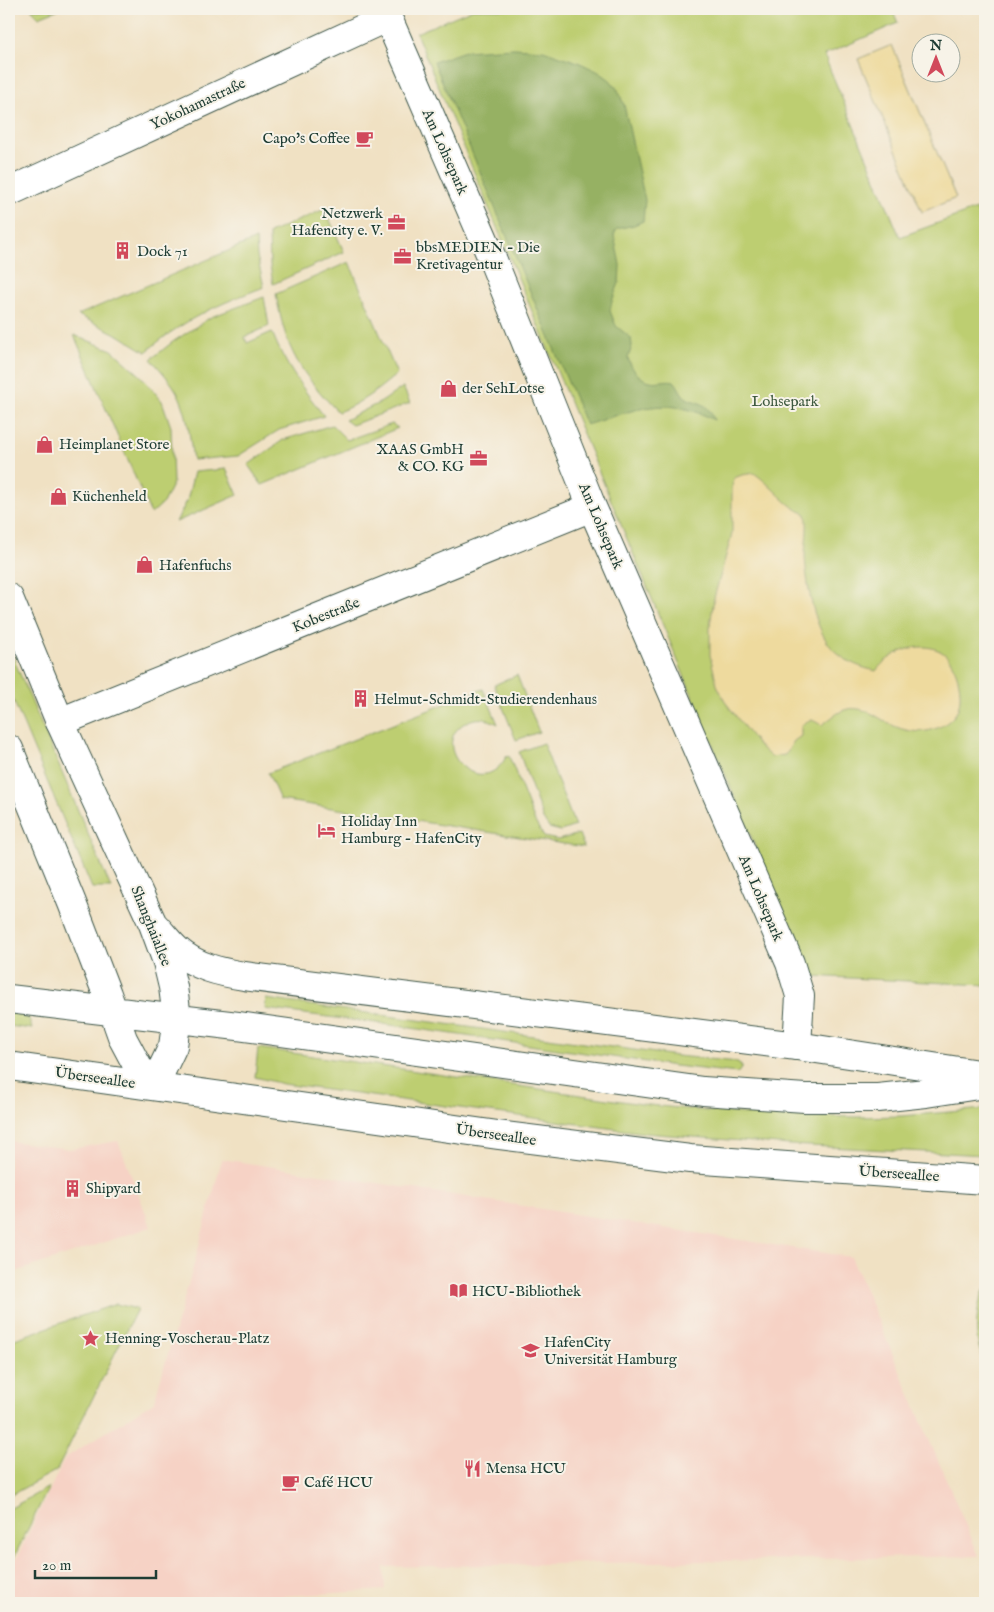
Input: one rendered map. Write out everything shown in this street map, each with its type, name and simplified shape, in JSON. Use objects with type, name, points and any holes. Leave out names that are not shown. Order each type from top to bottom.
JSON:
[{"type":"main road","name":"Yokohamastraße","points":[[9,192],[386,13]]},
{"type":"main road","name":"Am Lohsepark","points":[[386,13],[492,258],[592,508],[790,963],[800,996],[797,1046]]},
{"type":"main road","name":"Kobestraße","points":[[60,722],[592,508]]},
{"type":"main road","name":"Shanghaiallee","points":[[9,598],[60,722],[153,924],[167,962],[176,1018],[173,1046],[154,1086]]},
{"type":"main road","points":[[9,748],[72,903],[122,1039],[139,1070],[154,1086]]},
{"type":"main road","points":[[153,924],[178,951],[199,965],[225,973],[797,1046],[985,1075]]},
{"type":"main road","points":[[9,999],[176,1018],[703,1091],[805,1098],[878,1098],[985,1084]]},
{"type":"main road","name":"Überseeallee","points":[[9,1066],[508,1137],[690,1160],[985,1180]]},
{"type":"shaded area","name":"Shipyard","points":[[9,1141],[70,1149],[118,1141],[151,1227],[9,1274]]},
{"type":"shaded area","name":"HafenCity Universität Hamburg","points":[[222,1159],[851,1257],[979,1556],[384,1567],[385,1590],[160,1603],[9,1603],[9,1574],[65,1458],[154,1402]]},
{"type":"green space","points":[[31,9],[59,9],[39,17]]},
{"type":"green space","name":"Lohsepark","points":[[473,9],[892,9],[898,23],[824,55],[900,237],[976,209],[985,231],[985,985],[811,976],[798,949],[416,33]]},
{"type":"green space","points":[[514,48],[543,50],[580,63],[599,72],[610,80],[618,90],[624,105],[645,200],[643,221],[617,229],[614,235],[620,265],[619,283],[610,311],[616,326],[631,338],[632,346],[628,358],[636,372],[642,378],[650,381],[674,381],[683,395],[704,405],[714,420],[697,412],[665,406],[635,410],[586,425],[434,62],[465,51]]},
{"type":"green space","points":[[325,209],[344,252],[273,284],[270,265],[269,233]]},
{"type":"green space","points":[[256,239],[257,256],[264,287],[187,322],[146,352],[120,336],[78,315]]},
{"type":"green space","points":[[349,262],[397,374],[376,391],[338,412],[313,384],[296,359],[284,331],[276,294]]},
{"type":"green space","points":[[264,297],[269,326],[245,337],[247,343],[272,332],[288,366],[324,416],[279,430],[238,456],[193,460],[186,417],[179,397],[169,380],[151,359],[174,341],[211,317]]},
{"type":"green space","points":[[74,335],[112,350],[141,376],[162,401],[171,427],[173,483],[163,503],[151,514]]},
{"type":"green space","points":[[403,387],[410,403],[352,425],[345,420],[383,401]]},
{"type":"green space","points":[[392,424],[398,428],[262,485],[248,465],[283,440],[332,425],[347,440]]},
{"type":"green space","points":[[226,469],[238,495],[176,522],[187,501],[194,472]]},
{"type":"green space","points":[[9,648],[111,888],[92,888],[9,690]]},
{"type":"green space","points":[[517,675],[539,732],[516,740],[494,685]]},
{"type":"green space","points":[[483,689],[498,724],[482,719],[473,719],[465,723],[455,733],[452,744],[455,756],[462,766],[472,773],[484,774],[496,770],[506,757],[509,756],[535,822],[544,837],[558,840],[579,834],[584,847],[280,800],[268,773]]},
{"type":"green space","points":[[543,743],[575,826],[561,831],[549,828],[543,819],[519,752]]},
{"type":"green space","points":[[266,999],[677,1056],[738,1062],[742,1069],[737,1073],[675,1066],[265,1009]]},
{"type":"green space","points":[[9,1013],[28,1015],[32,1029],[9,1026]]},
{"type":"green space","points":[[258,1048],[649,1105],[718,1112],[858,1117],[902,1116],[985,1109],[985,1155],[790,1145],[645,1133],[283,1084],[255,1077]]},
{"type":"green space","points":[[985,1289],[985,1365],[977,1337],[977,1315]]},
{"type":"green space","points":[[116,1304],[137,1309],[57,1470],[9,1496],[9,1341]]},
{"type":"green space","points":[[49,1487],[9,1567],[9,1509]]},
{"type":"sand","points":[[892,45],[956,198],[922,212],[858,59]]},
{"type":"sand","points":[[754,473],[792,506],[806,514],[805,557],[810,595],[823,635],[830,646],[851,663],[876,671],[889,659],[905,650],[923,647],[940,651],[952,663],[959,681],[960,701],[958,709],[948,722],[926,731],[910,731],[894,726],[867,711],[848,709],[837,713],[822,725],[812,720],[805,722],[801,727],[801,736],[794,741],[785,755],[771,757],[758,745],[726,703],[717,685],[710,655],[710,626],[714,598],[732,534],[732,487],[734,478]]},
{"type":"place","name":"Capo's Coffee","points":[[364,138]]},
{"type":"place","name":"Netzwerk Hafencity e. V.","points":[[397,222]]},
{"type":"place","name":"Dock 71","points":[[123,251]]},
{"type":"place","name":"bbsMEDIEN - Die Kretivagentur","points":[[402,256]]},
{"type":"place","name":"der SehLotse","points":[[448,388]]},
{"type":"place","name":"Heimplanet Store","points":[[45,444]]},
{"type":"place","name":"XAAS GmbH & CO. KG","points":[[478,458]]},
{"type":"place","name":"Küchenheld","points":[[58,496]]},
{"type":"place","name":"Hafenfuchs","points":[[145,565]]},
{"type":"place","name":"Helmut-Schmidt-Studierendenhaus","points":[[360,699]]},
{"type":"place","name":"Holiday Inn Hamburg - HafenCity","points":[[327,830]]},
{"type":"place","name":"Shipyard","points":[[72,1188]]},
{"type":"place","name":"HCU-Bibliothek","points":[[458,1291]]},
{"type":"place","name":"Henning-Voscherau-Platz","points":[[91,1338]]},
{"type":"place","name":"HafenCity Universität Hamburg","points":[[530,1351]]},
{"type":"place","name":"Mensa HCU","points":[[472,1468]]},
{"type":"place","name":"Café HCU","points":[[290,1482]]}]
